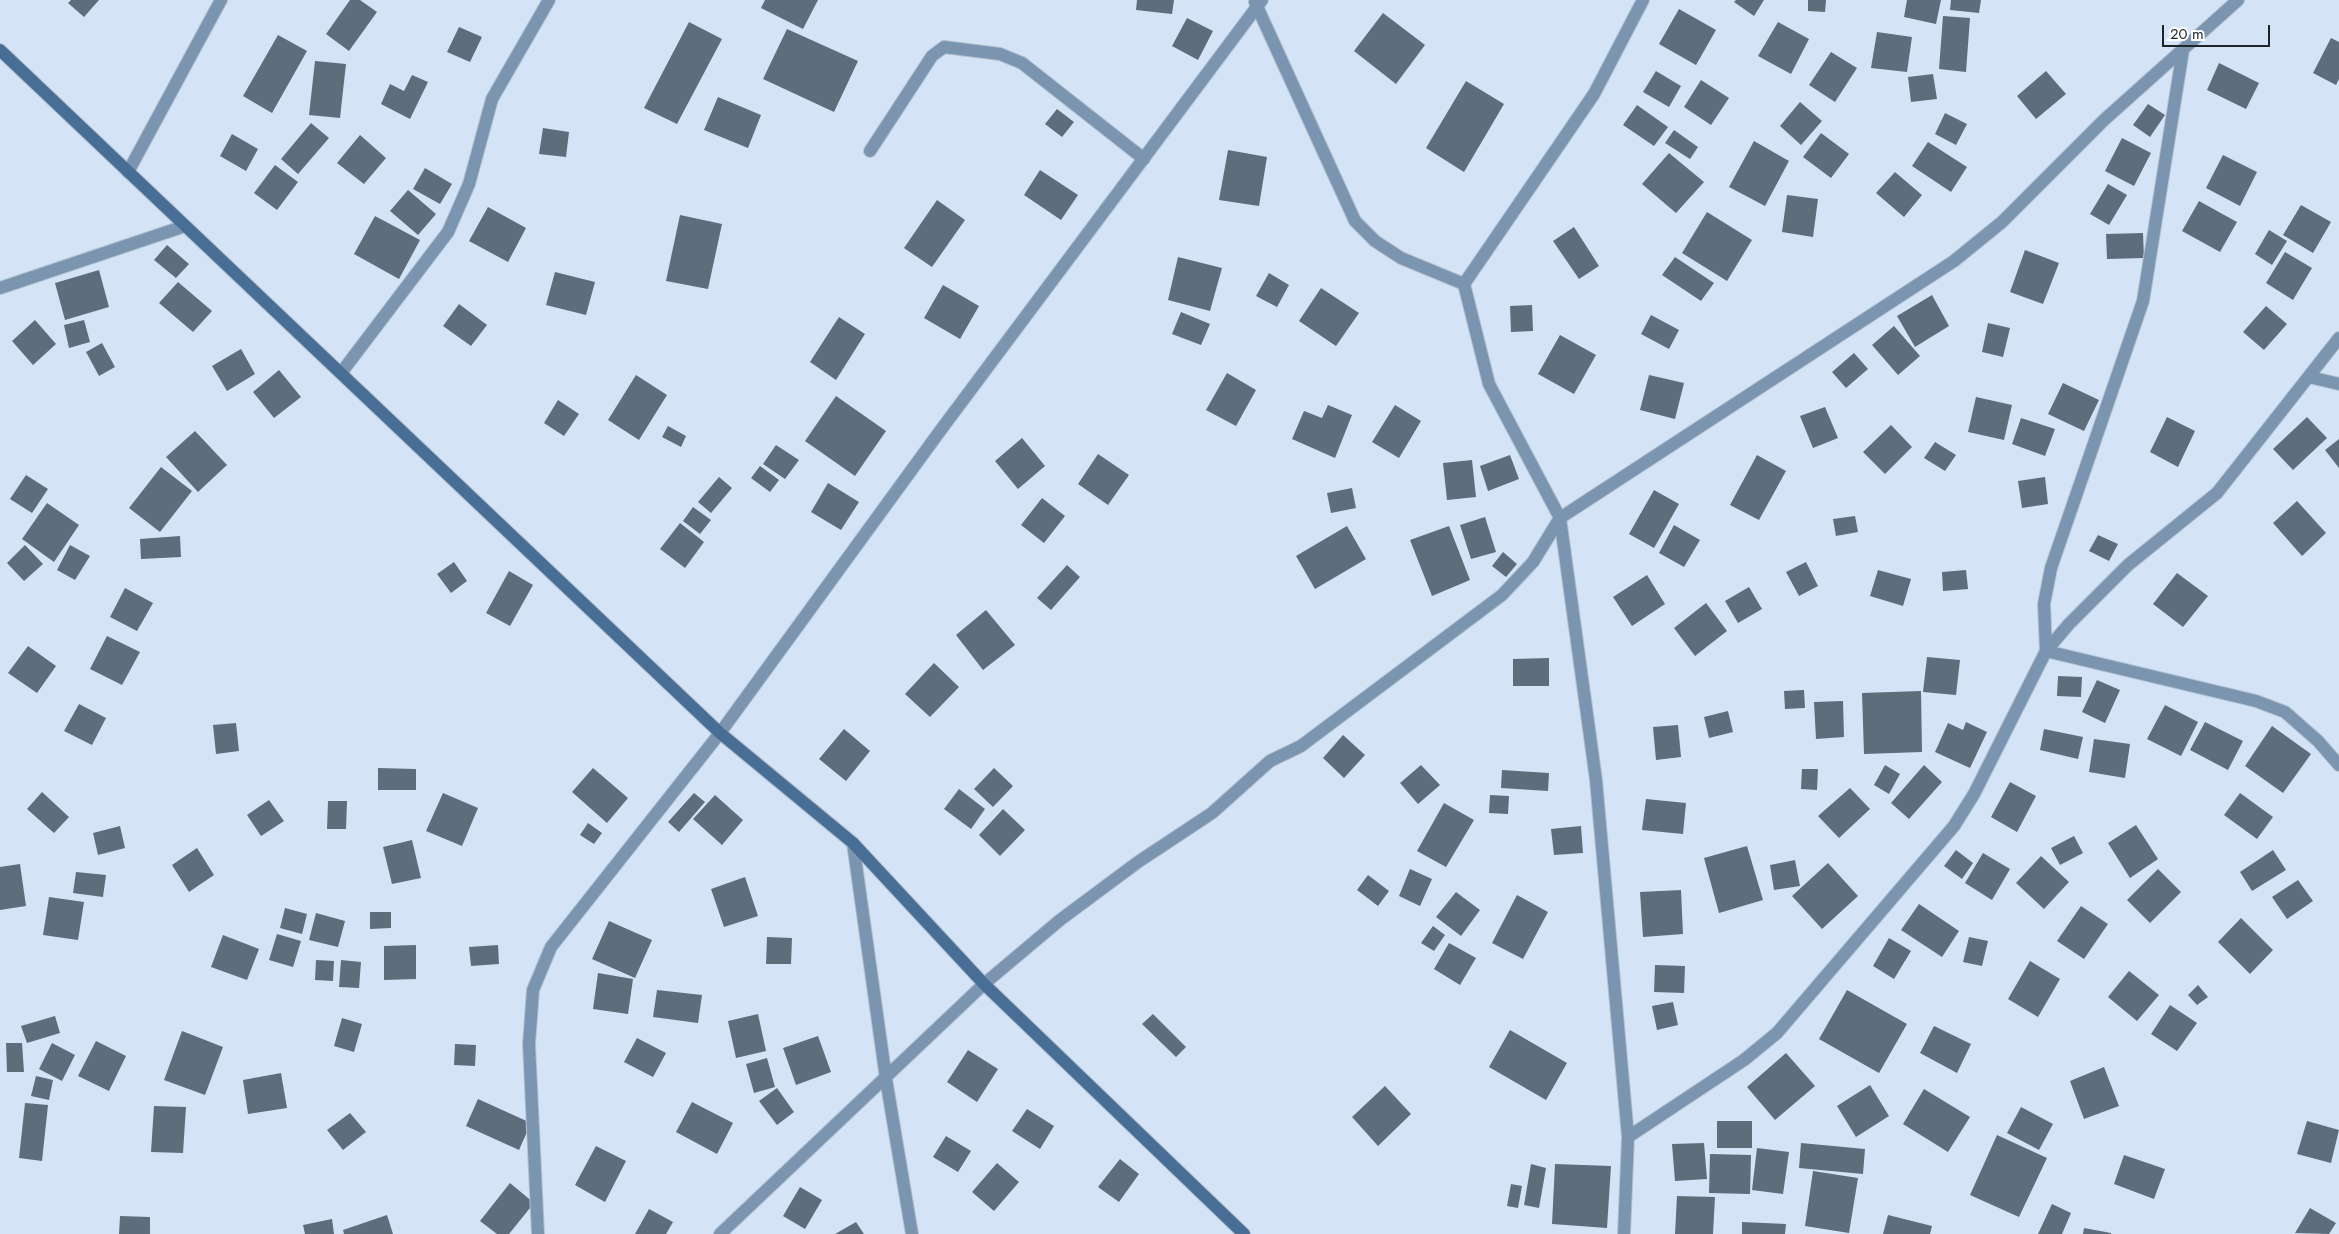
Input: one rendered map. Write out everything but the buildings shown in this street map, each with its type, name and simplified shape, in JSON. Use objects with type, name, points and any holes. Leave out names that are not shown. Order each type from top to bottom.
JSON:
[{"type":"street","points":[[128,172],[221,0]]},
{"type":"street","points":[[340,373],[448,232],[469,184],[492,99],[549,0]]},
{"type":"street","points":[[1624,1234],[1628,1137],[1596,780],[1560,518],[1489,384],[1464,284],[1594,94],[1643,0]]},
{"type":"street","points":[[720,1234],[886,1079],[984,984],[1060,920],[1130,868],[1212,813],[1270,761],[1301,746],[1502,596],[1533,562],[1560,518],[1954,261],[2002,222],[2104,120],[2238,0]]},
{"type":"street","points":[[538,1234],[530,1044],[533,990],[551,947],[720,734],[940,430],[1144,159],[1258,3],[1355,221],[1375,241],[1401,258],[1464,284]]},
{"type":"street","points":[[870,151],[932,56],[944,47],[1000,54],[1022,63],[1144,159]]},
{"type":"street","points":[[0,50],[720,734],[853,843],[984,984],[1244,1234]]},
{"type":"street","points":[[2046,651],[2044,604],[2051,568],[2143,301],[2183,50]]},
{"type":"street","points":[[0,288],[185,226]]},
{"type":"street","points":[[1628,1137],[1744,1060],[1777,1034],[1954,826],[1974,794],[2046,651],[2069,624],[2128,565],[2218,494],[2339,338]]},
{"type":"street","points":[[2309,377],[2339,384]]},
{"type":"street","points":[[2046,651],[2256,701],[2285,712],[2318,741],[2339,764]]},
{"type":"street","points":[[853,843],[886,1079],[912,1234]]}]
